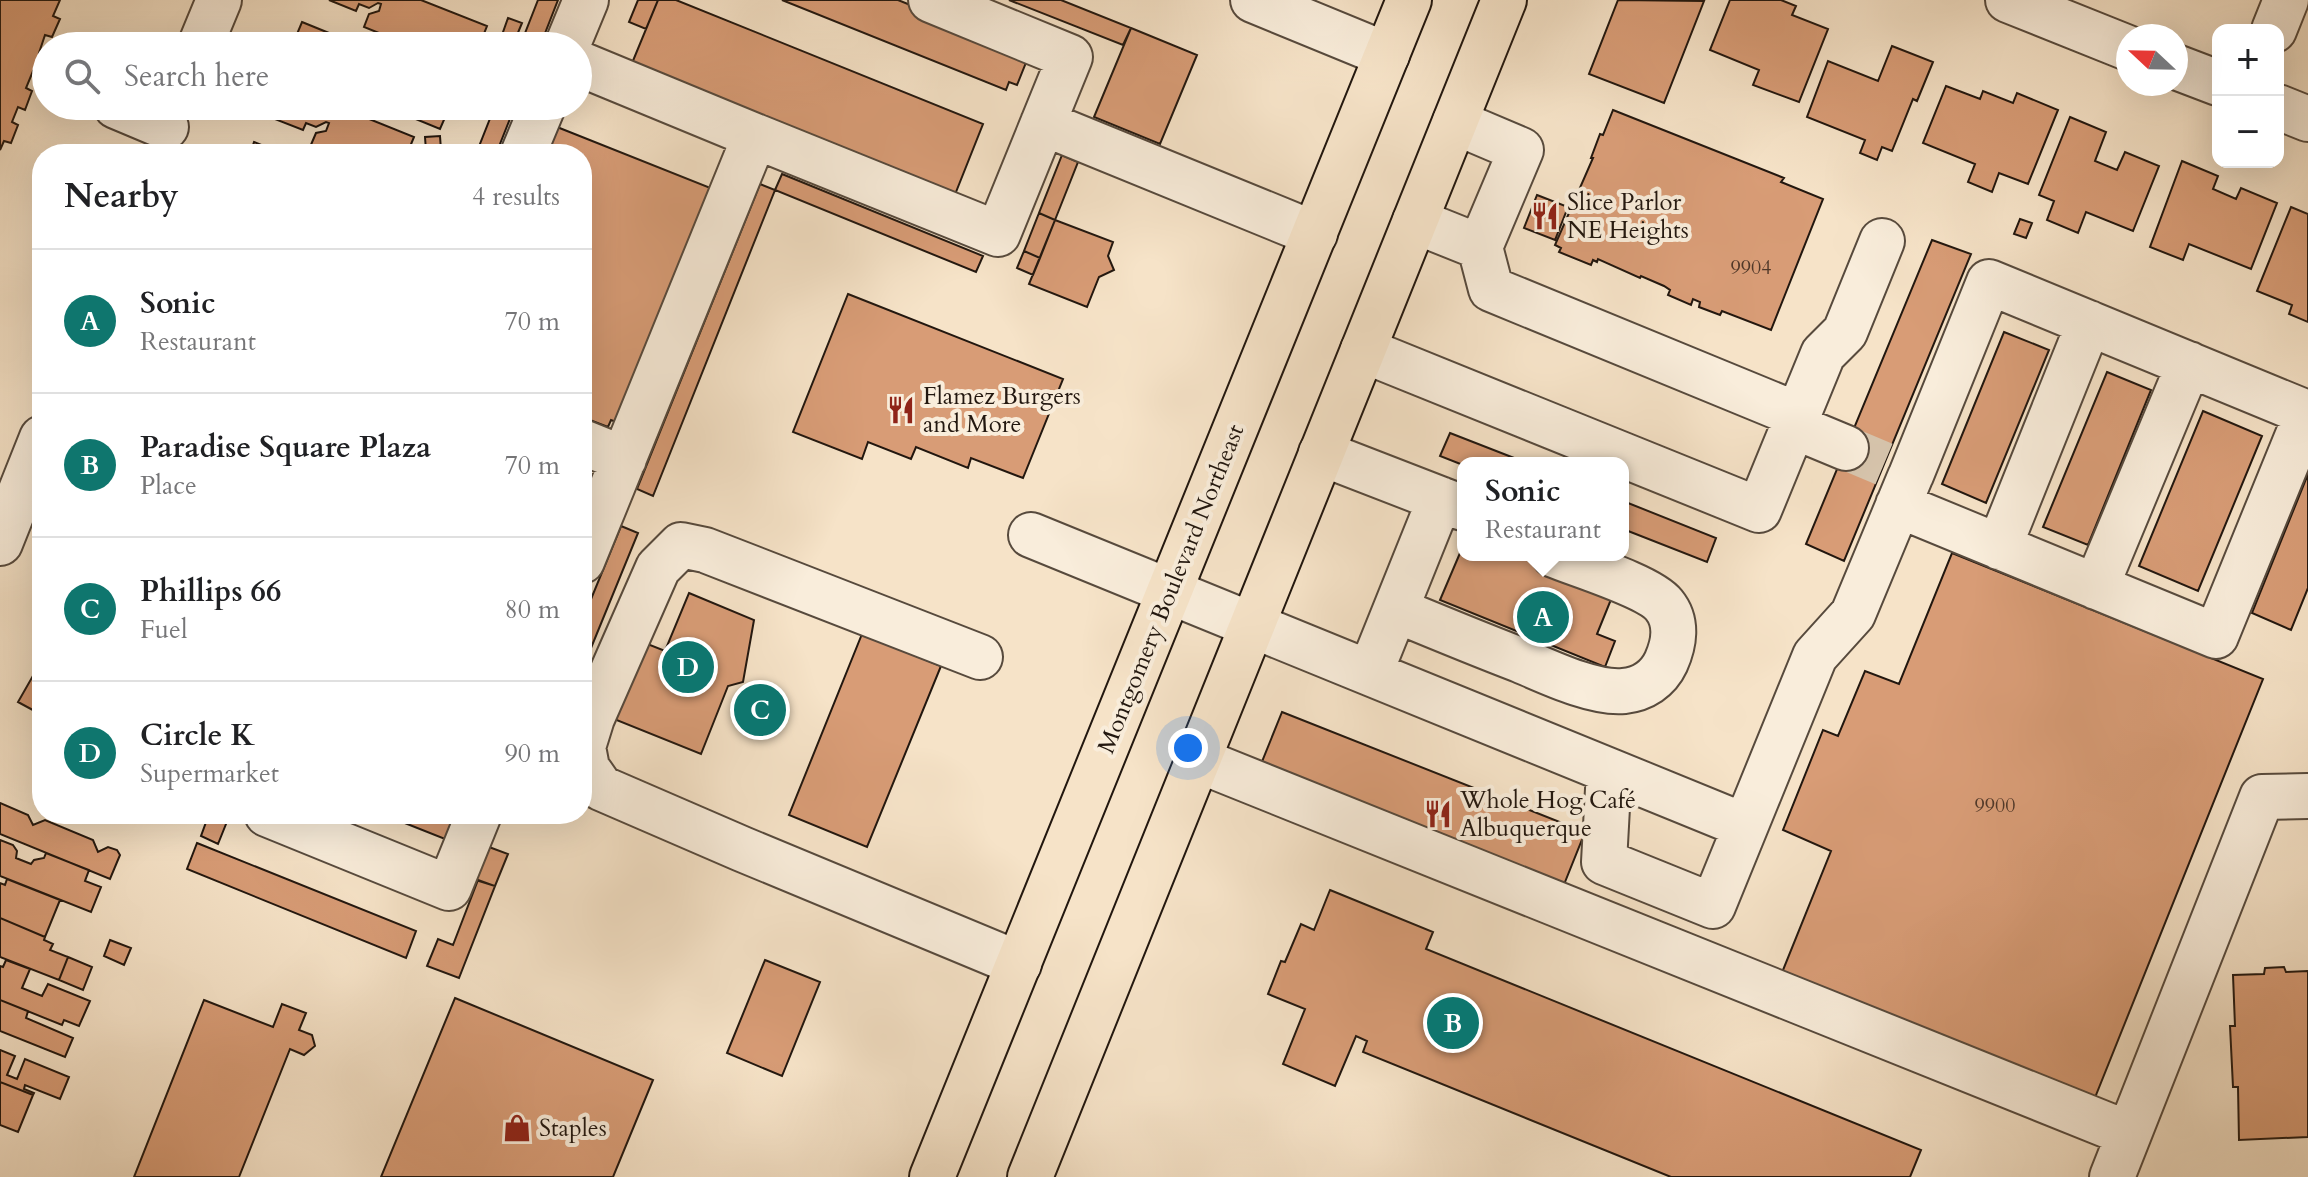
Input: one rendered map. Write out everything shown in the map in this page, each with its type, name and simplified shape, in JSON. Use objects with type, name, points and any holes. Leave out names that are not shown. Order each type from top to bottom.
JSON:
[{"type":"main road","name":"Montgomery Boulevard Northeast","points":[[932,1177],[1409,0]]},
{"type":"main road","points":[[1030,1177],[1504,0]]},
{"type":"street","points":[[206,32],[219,0]]},
{"type":"street","points":[[573,32],[586,0]]},
{"type":"street","points":[[592,69],[998,234],[1070,57],[931,0]]},
{"type":"street","points":[[1253,0],[1387,55]]},
{"type":"street","points":[[2008,0],[2116,43]]},
{"type":"street","points":[[2276,24],[2286,0]]},
{"type":"street","points":[[2188,72],[2212,81]]},
{"type":"street","points":[[2284,109],[2308,119]]},
{"type":"street","points":[[146,120],[165,129]]},
{"type":"street","points":[[527,144],[537,120]]},
{"type":"street","points":[[1455,122],[1521,150],[1480,247],[1491,289],[1796,421],[1885,473],[1999,547],[2216,636],[2307,413],[1989,282],[1885,473],[1853,614],[1815,656],[1713,906],[1604,862],[1609,771]]},
{"type":"street","points":[[1043,123],[1315,234]]},
{"type":"street","points":[[592,537],[755,136]]},
{"type":"street","points":[[1415,221],[1480,247]]},
{"type":"street","points":[[1629,457],[1759,510],[1823,354],[1845,332],[1882,241]]},
{"type":"street","points":[[1999,547],[2089,323]]},
{"type":"street","points":[[1363,350],[1628,457]]},
{"type":"street","points":[[2096,587],[2189,364]]},
{"type":"street","points":[[592,446],[624,459]]},
{"type":"street","points":[[1321,453],[1452,504],[1396,610],[1370,673]]},
{"type":"street","points":[[0,543],[32,463]]},
{"type":"street","points":[[1031,535],[1745,826]]},
{"type":"street","points":[[592,718],[658,568],[681,545],[705,550],[980,657]]},
{"type":"street","points":[[1396,610],[1560,677],[1623,692],[1649,684],[1662,671],[1675,642],[1672,621],[1664,604],[1643,590],[1569,561]]},
{"type":"street","points":[[1560,677],[1597,706],[1621,713],[1640,713],[1660,706],[1676,692],[1695,649],[1693,612],[1676,585],[1623,561]]},
{"type":"street","points":[[1198,760],[2129,1134]]},
{"type":"street","points":[[592,775],[601,788],[1019,964]]},
{"type":"street","points":[[2112,1177],[2262,797],[2308,796]]},
{"type":"street","points":[[292,824],[449,888],[475,824]]},
{"type":"building","points":[[0,0],[60,0],[53,16],[60,19],[54,32],[32,32],[32,73],[26,88],[32,91],[25,110],[18,107],[12,122],[18,125],[11,143],[4,141],[0,150]]},
{"type":"building","points":[[329,0],[421,0],[487,26],[485,32],[376,32],[364,27],[369,14],[379,11],[381,4],[369,8],[359,4],[356,11]]},
{"type":"building","points":[[538,0],[558,0],[545,32],[525,32]]},
{"type":"building","points":[[638,0],[658,0],[646,29],[629,22]]},
{"type":"building","points":[[658,0],[676,0],[983,124],[954,197],[630,68]]},
{"type":"building","points":[[782,0],[898,0],[1022,50],[1027,60],[1017,85],[1009,82],[1006,90]]},
{"type":"building","points":[[1009,0],[1061,0],[1131,28],[1123,45]]},
{"type":"building","points":[[1618,0],[1704,1],[1664,103],[1589,74]]},
{"type":"building","points":[[1730,0],[1781,0],[1796,6],[1792,15],[1828,29],[1799,102],[1753,85],[1759,70],[1710,50]]},
{"type":"building","points":[[508,18],[522,23],[518,32],[503,32]]},
{"type":"building","points":[[302,22],[327,32],[298,32]]},
{"type":"building","points":[[1131,28],[1197,55],[1160,144],[1094,117]]},
{"type":"building","points":[[1892,46],[1933,62],[1917,101],[1913,99],[1892,151],[1882,147],[1877,160],[1860,153],[1865,140],[1807,117],[1828,61],[1878,81]]},
{"type":"building","points":[[1946,86],[1980,99],[1983,91],[2013,103],[2017,93],[2058,110],[2028,184],[1999,173],[1992,192],[1968,182],[1975,164],[1923,143]]},
{"type":"building","points":[[1613,110],[1784,178],[1781,182],[1823,199],[1771,330],[1722,311],[1720,315],[1699,307],[1700,302],[1693,299],[1691,305],[1668,295],[1670,290],[1664,286],[1598,259],[1597,262],[1593,260],[1591,265],[1559,252],[1561,248],[1555,245],[1593,158],[1600,134],[1603,135]]},
{"type":"building","points":[[2070,117],[2106,132],[2095,161],[2117,170],[2125,152],[2159,166],[2133,231],[2086,212],[2078,233],[2047,220],[2054,201],[2039,195]]},
{"type":"building","points":[[277,120],[372,120],[414,137],[411,144],[311,144],[316,133],[326,131],[329,123],[316,127],[306,123],[303,130]]},
{"type":"building","points":[[418,120],[444,120],[440,129]]},
{"type":"building","points":[[489,120],[509,120],[500,144],[480,144]]},
{"type":"building","points":[[552,125],[713,189],[619,423],[611,420],[608,427],[592,421],[592,144],[544,144]]},
{"type":"building","points":[[440,136],[441,144],[426,144],[425,137]]},
{"type":"building","points":[[1062,155],[1078,162],[1055,220],[1039,213]]},
{"type":"building","points":[[2182,161],[2218,176],[2213,189],[2236,199],[2241,188],[2277,203],[2251,269],[2189,244],[2183,260],[2150,247]]},
{"type":"building","points":[[782,174],[983,256],[976,272],[775,190]]},
{"type":"building","points":[[760,184],[775,190],[653,496],[637,489]]},
{"type":"building","points":[[1537,195],[1568,207],[1555,240],[1524,228]]},
{"type":"building","points":[[2291,207],[2308,214],[2308,322],[2289,314],[2292,305],[2257,291]]},
{"type":"building","points":[[1039,213],[1055,220],[1040,258],[1024,251]]},
{"type":"building","points":[[2020,219],[2032,223],[2026,238],[2014,234]]},
{"type":"building","points":[[1055,220],[1113,242],[1108,256],[1114,270],[1099,277],[1087,307],[1029,284]]},
{"type":"building","points":[[1932,240],[1971,254],[1844,561],[1806,544]]},
{"type":"building","points":[[1024,251],[1040,258],[1033,275],[1017,268]]},
{"type":"building","points":[[848,294],[1063,379],[1023,478],[971,458],[968,468],[916,447],[911,459],[868,442],[862,459],[793,432]]},
{"type":"building","points":[[2004,332],[2049,350],[1986,503],[1942,484]]},
{"type":"building","points":[[2107,372],[2151,390],[2088,545],[2043,527]]},
{"type":"building","points":[[2203,411],[2262,436],[2198,591],[2139,566]]},
{"type":"building","points":[[1450,433],[1512,457],[1457,457],[1457,463],[1440,456]]},
{"type":"building","points":[[2308,474],[2308,588],[2291,630],[2252,613]]},
{"type":"building","points":[[1629,503],[1716,538],[1707,562],[1629,531]]},
{"type":"building","points":[[621,526],[638,533],[592,646],[592,597]]},
{"type":"building","points":[[1952,553],[2263,679],[2090,1110],[1777,985],[1831,851],[1783,830],[1823,730],[1838,736],[1865,671],[1899,684]]},
{"type":"building","points":[[1457,560],[1535,561],[1533,565],[1612,597],[1597,634],[1615,641],[1605,667],[1440,600]]},
{"type":"building","points":[[689,593],[754,620],[743,682],[728,686],[701,754],[609,717],[640,641],[665,651]]},
{"type":"building","points":[[862,634],[941,666],[867,847],[789,815]]},
{"type":"building","points":[[32,678],[32,710],[18,702]]},
{"type":"building","name":"Whole Hog Café Albuquerque","points":[[1282,712],[1585,832],[1557,902],[1257,774]]},
{"type":"building","points":[[0,803],[28,815],[33,825],[55,824],[93,840],[98,852],[108,847],[117,850],[120,855],[110,879],[0,834]]},
{"type":"building","points":[[205,824],[226,824],[218,844],[201,836]]},
{"type":"building","points":[[407,824],[457,824],[450,841]]},
{"type":"building","points":[[0,840],[13,845],[17,851],[16,858],[31,864],[44,858],[46,853],[89,870],[85,881],[101,887],[91,912],[0,876]]},
{"type":"building","points":[[197,843],[416,931],[406,958],[187,869]]},
{"type":"building","points":[[489,847],[508,854],[495,886],[476,880]]},
{"type":"building","points":[[7,879],[60,900],[45,937],[0,918],[0,883],[5,885]]},
{"type":"building","points":[[478,880],[495,886],[459,978],[427,966],[438,939],[453,945]]},
{"type":"building","points":[[1330,890],[1433,932],[1426,949],[1921,1150],[1910,1177],[1671,1177],[1363,1052],[1367,1041],[1356,1036],[1335,1086],[1283,1064],[1305,1009],[1268,994],[1301,924],[1314,930]]},
{"type":"building","points":[[0,918],[45,937],[44,940],[53,944],[50,950],[68,957],[59,980],[0,957]]},
{"type":"building","points":[[110,940],[131,948],[124,965],[104,956]]},
{"type":"building","points":[[68,957],[92,967],[83,990],[59,980]]},
{"type":"building","points":[[6,960],[30,969],[22,988],[42,996],[48,984],[90,1001],[79,1026],[64,1020],[62,1025],[0,1000],[0,966],[3,967]]},
{"type":"building","points":[[765,960],[820,982],[782,1076],[727,1053]]},
{"type":"building","points":[[2284,967],[2286,972],[2308,971],[2308,1137],[2239,1140],[2238,1087],[2233,1087],[2230,1026],[2235,1026],[2233,975],[2264,974],[2265,968]]},
{"type":"building","name":"Staples","points":[[455,998],[653,1080],[613,1177],[381,1177]]},
{"type":"building","points":[[0,1000],[28,1011],[26,1018],[73,1038],[65,1057],[0,1031]]},
{"type":"building","points":[[204,1000],[273,1027],[282,1004],[306,1013],[299,1030],[312,1035],[315,1046],[304,1055],[290,1049],[239,1177],[134,1177]]},
{"type":"building","points":[[0,1050],[15,1056],[7,1075],[17,1079],[25,1059],[69,1077],[60,1099],[25,1085],[24,1089],[33,1095],[0,1082]]},
{"type":"building","points":[[0,1082],[33,1095],[18,1132],[0,1125]]},
{"type":"tunnel","points":[[1846,448],[1884,464]]},
{"type":"place","name":"Slice Parlor NE Heights","points":[[1545,216]]},
{"type":"place","name":"Flamez Burgers and More","points":[[901,410]]},
{"type":"place","name":"Sonic","points":[[1543,617]]},
{"type":"place","name":"Circle K","points":[[688,667]]},
{"type":"place","name":"Phillips 66","points":[[760,710]]},
{"type":"place","name":"Whole Hog Café Albuquerque","points":[[1438,814]]},
{"type":"place","name":"Paradise Square Plaza","points":[[1453,1023]]},
{"type":"place","name":"Staples","points":[[517,1128]]}]
